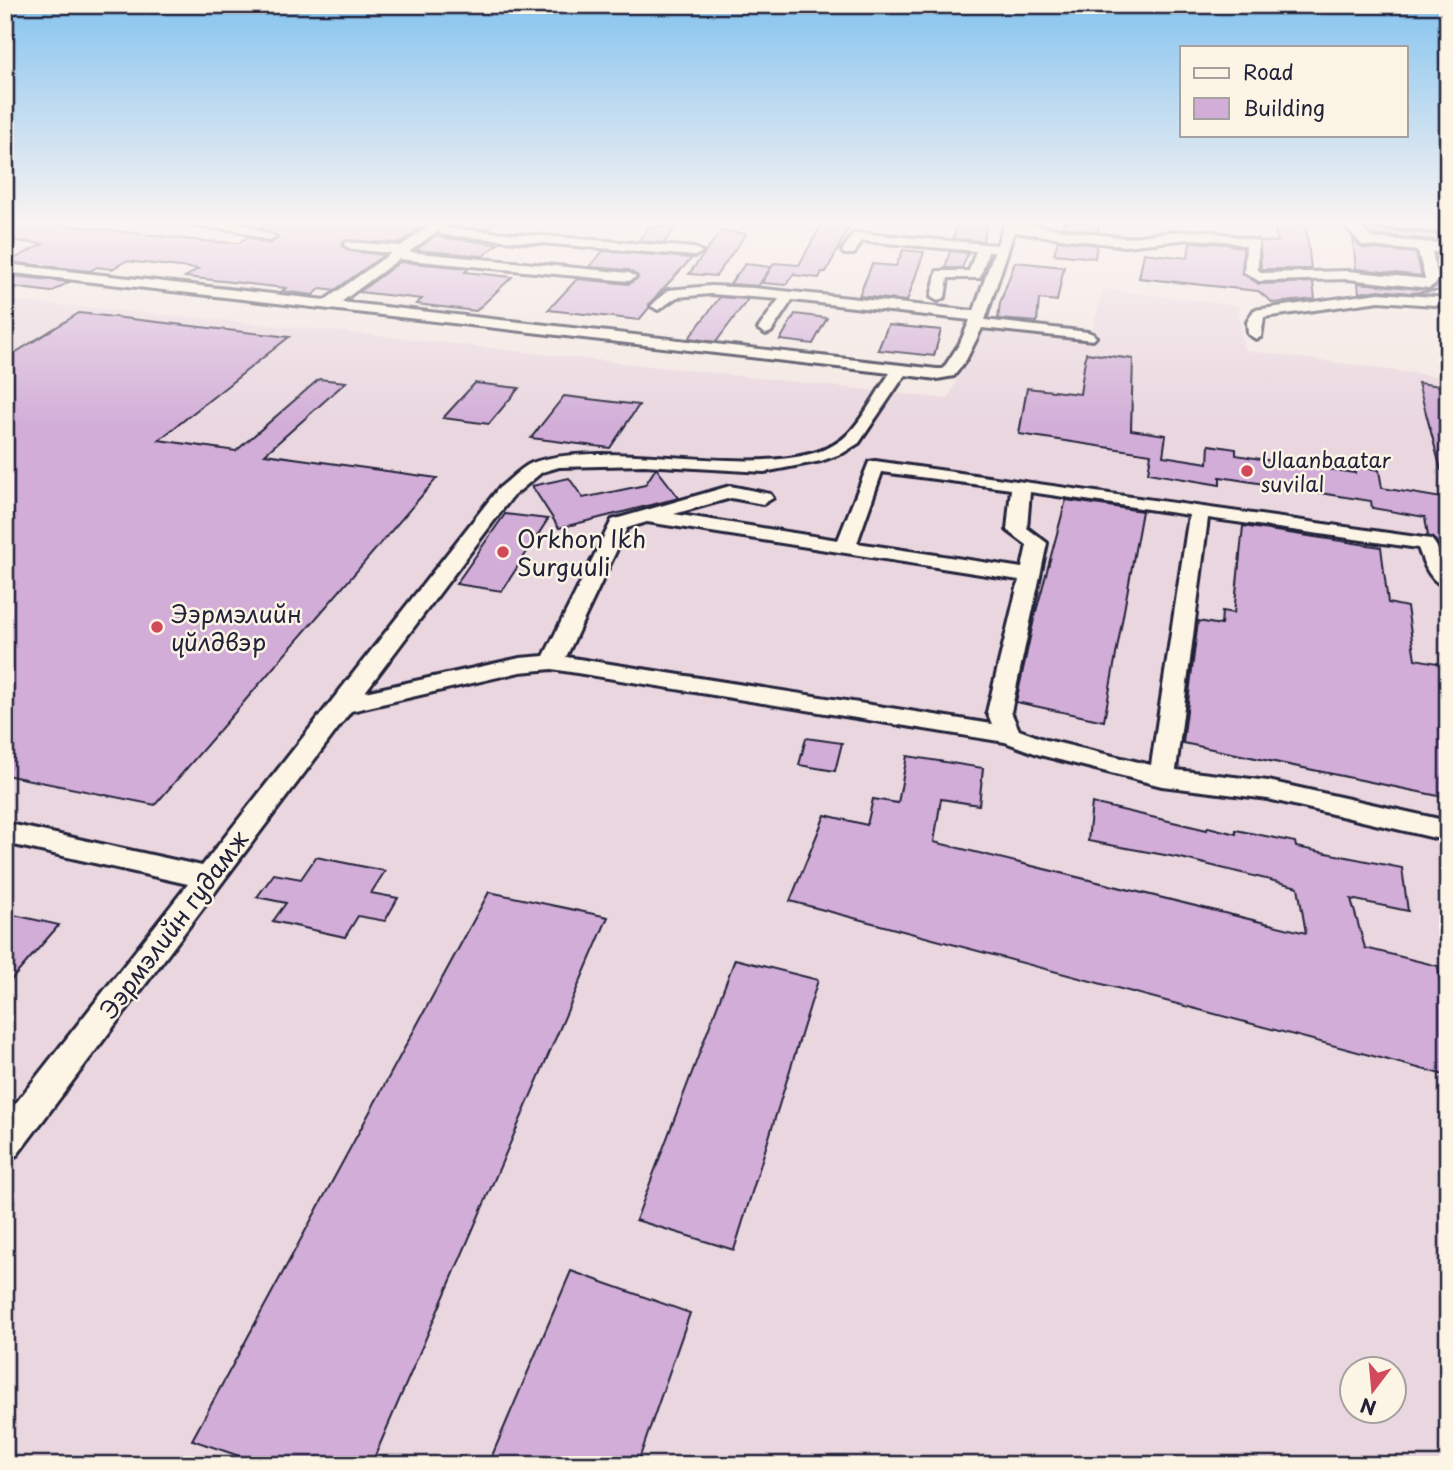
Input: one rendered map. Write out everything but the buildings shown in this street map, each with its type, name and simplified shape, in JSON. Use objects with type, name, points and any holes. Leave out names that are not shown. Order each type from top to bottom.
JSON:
[{"type":"street","points":[[196,291],[899,372],[948,373],[955,366],[986,291]]},
{"type":"street","points":[[326,306],[347,291]]},
{"type":"street","points":[[658,306],[668,296],[678,292],[701,291]]},
{"type":"street","points":[[719,291],[788,296],[976,319],[1088,337]]},
{"type":"street","points":[[938,297],[939,291]]},
{"type":"street","points":[[766,329],[788,296]]},
{"type":"street","points":[[1256,334],[1254,322],[1259,313],[1379,297],[1448,302]]},
{"type":"street","name":"Ээрмэлийн гудамж","points":[[5,1144],[505,493],[536,468],[558,462],[597,460],[764,467],[815,457],[837,449],[853,439],[899,372]]},
{"type":"street","points":[[845,547],[875,466],[1424,543],[1429,548],[1432,564],[1448,581]]},
{"type":"street","points":[[1009,735],[999,712],[1037,543],[1017,530],[1021,485]]},
{"type":"street","points":[[552,662],[620,524],[730,492],[762,498]]},
{"type":"street","points":[[1162,777],[1199,510]]},
{"type":"street","points":[[647,516],[1031,576]]},
{"type":"street","points":[[342,705],[520,665],[552,662],[1009,735],[1040,747],[1162,777],[1268,790],[1448,831]]},
{"type":"street","points":[[5,833],[208,878]]},
{"type":"shaded area","points":[[1103,291],[1238,306],[1244,350],[1448,378],[1448,1465],[5,1465],[5,300],[335,331],[948,399],[985,321],[1091,333]]},
{"type":"place","name":"Ulaanbaatar suvilal","points":[[1247,471]]},
{"type":"place","name":"Orkhon Ikh Surguuli","points":[[503,552]]},
{"type":"place","name":"Ээрмэлийн үйлдвэр","points":[[157,627]]}]
